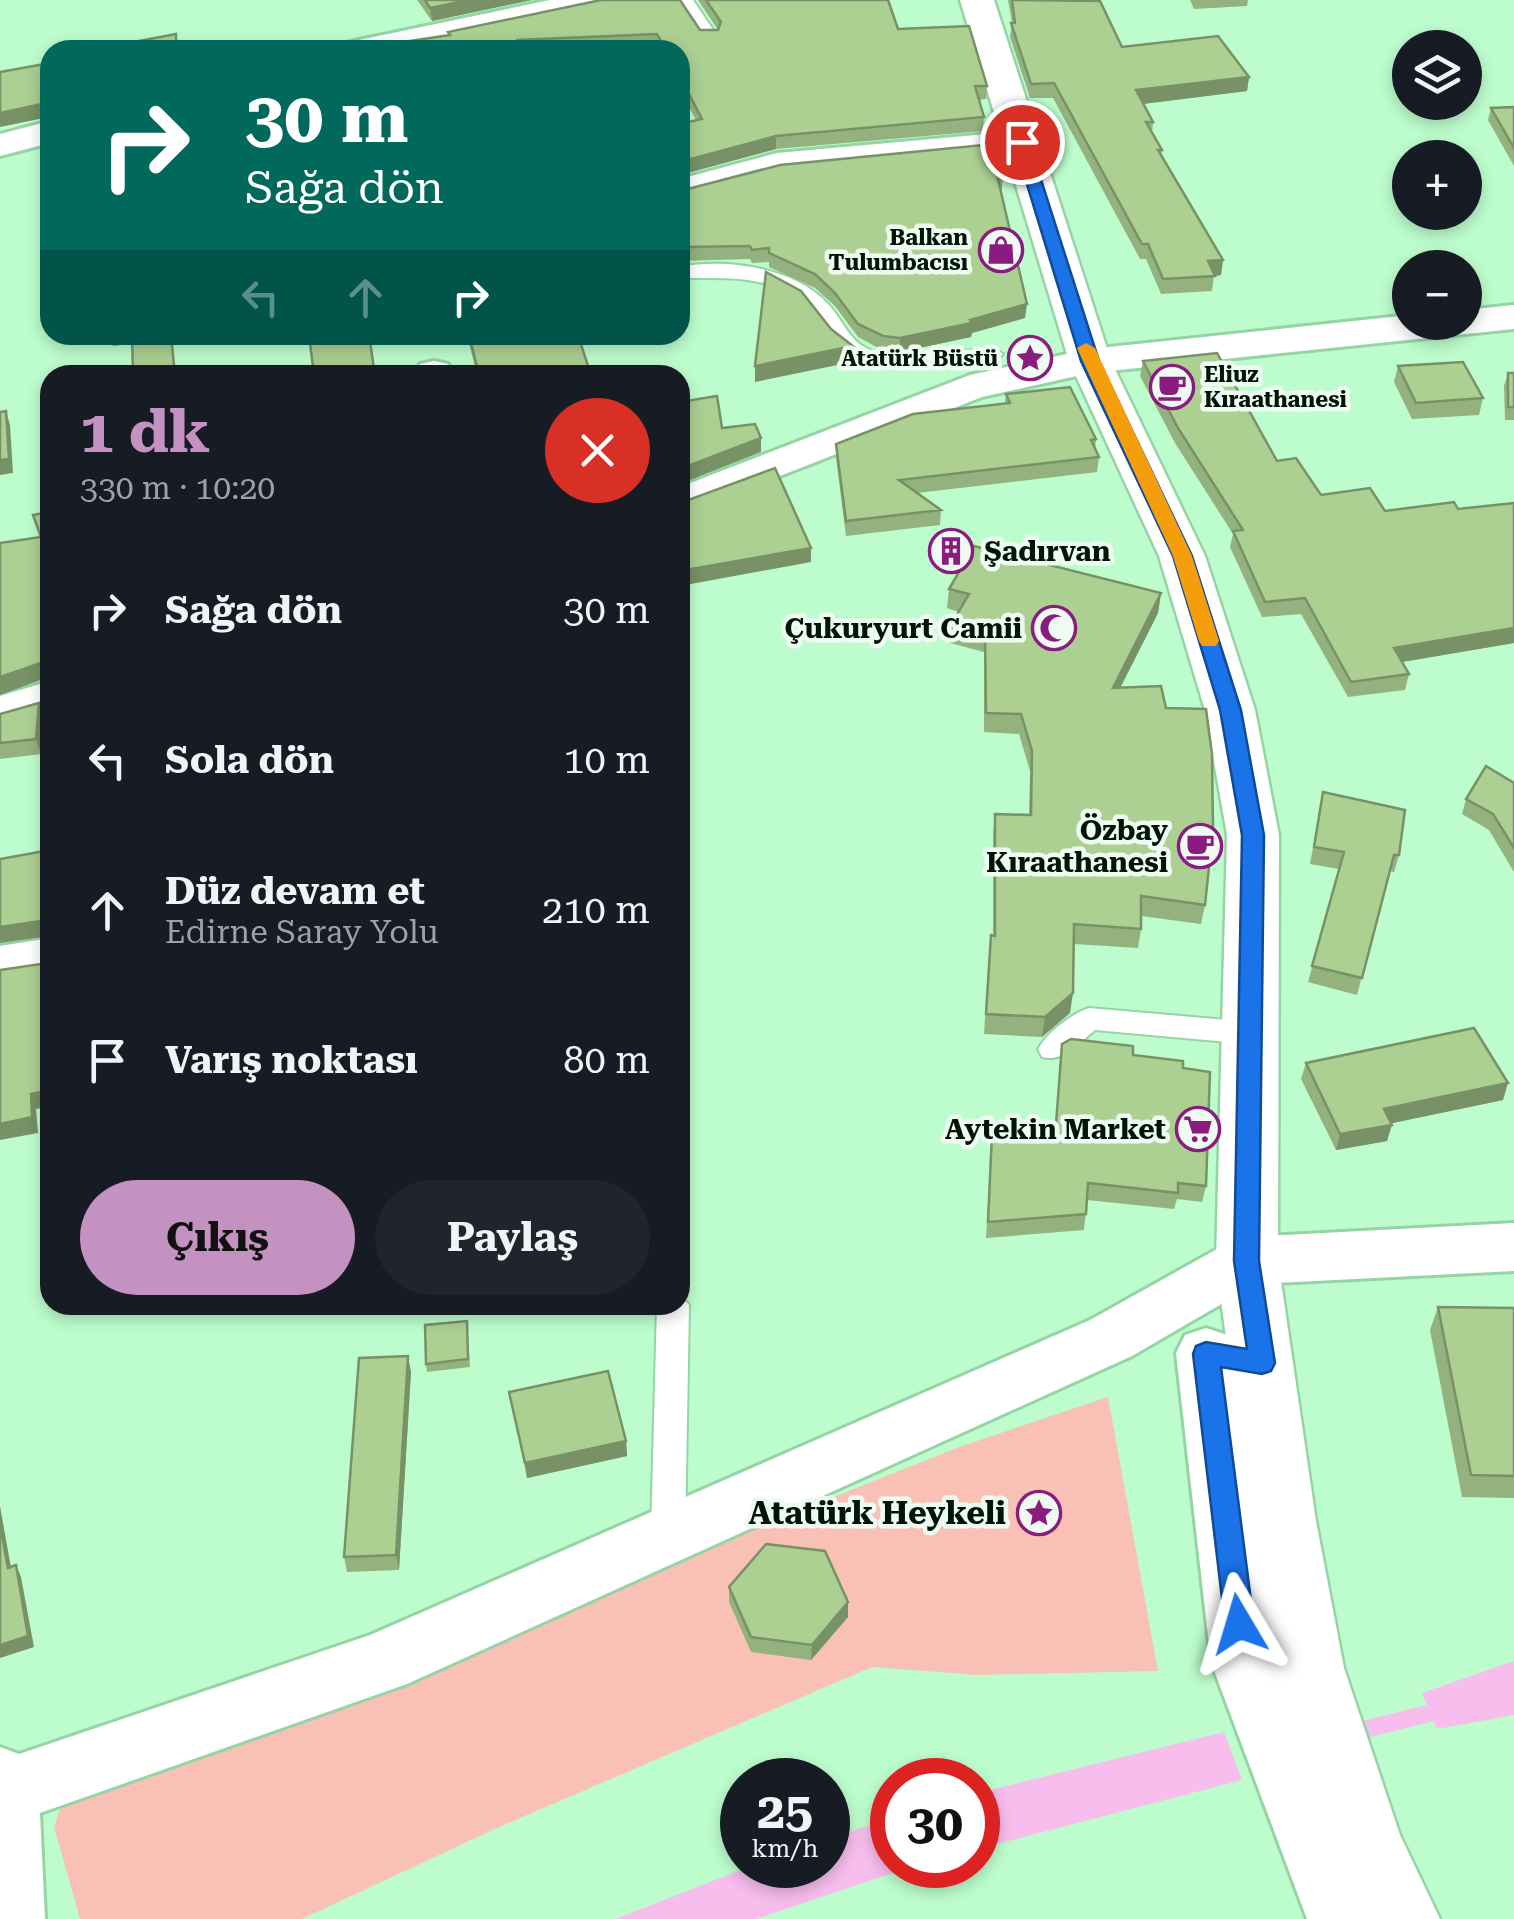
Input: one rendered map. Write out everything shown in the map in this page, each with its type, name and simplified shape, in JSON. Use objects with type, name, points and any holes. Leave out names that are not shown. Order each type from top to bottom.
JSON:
[{"type":"main road","points":[[976,0],[1084,343],[1182,556],[1230,710],[1253,835],[1247,1261],[1234,1358],[1308,1668],[1367,1847],[1402,1919]]},
{"type":"street","points":[[407,40],[593,1]]},
{"type":"street","points":[[0,145],[40,135]]},
{"type":"street","points":[[690,187],[777,164],[1022,142]]},
{"type":"street","points":[[1482,320],[1514,317]]},
{"type":"street","points":[[690,498],[990,368],[1084,343],[1392,326]]},
{"type":"street","points":[[0,712],[40,701]]},
{"type":"street","points":[[0,965],[40,959]]},
{"type":"street","points":[[9,1919],[1,1788],[382,1662],[1111,1338],[1247,1261],[1514,1246]]},
{"type":"street","points":[[1111,1338],[1234,1358],[1244,1662],[1343,1919]]},
{"type":"lane","points":[[684,0],[710,37]]},
{"type":"lane","points":[[690,272],[734,271],[785,281],[818,305],[843,344],[876,359],[990,368]]},
{"type":"lane","points":[[1052,1049],[1090,1020],[1250,1033]]},
{"type":"lane","points":[[668,1534],[673,1315]]},
{"type":"shaded area","points":[[1108,1397],[1158,1671],[977,1675],[872,1667],[499,1827],[302,1919],[80,1919],[54,1827],[62,1804],[959,1447]]},
{"type":"shaded area","points":[[1514,1661],[1514,1715],[1437,1729],[1422,1693]]},
{"type":"shaded area","points":[[1224,1732],[1242,1780],[1000,1843],[1000,1788]]},
{"type":"shaded area","points":[[870,1825],[870,1881],[850,1887],[850,1832]]},
{"type":"shaded area","points":[[720,1878],[720,1888],[848,1888],[757,1919],[615,1919]]},
{"type":"building","points":[[425,0],[469,0],[430,8]]},
{"type":"building","points":[[601,0],[680,0],[700,30],[718,30],[721,22],[706,0],[888,0],[898,29],[969,26],[987,86],[975,86],[984,117],[776,136],[690,159],[690,122],[702,119],[690,96],[690,40],[660,40],[657,34],[417,40],[450,35],[448,32]]},
{"type":"building","points":[[1012,0],[1100,1],[1122,47],[1218,36],[1249,77],[1136,90],[1153,122],[1146,122],[1162,150],[1158,150],[1223,260],[1208,261],[1215,276],[1163,279],[1148,244],[1142,244],[1054,83],[1031,84],[1011,23],[1015,23]]},
{"type":"building","points":[[176,34],[176,40],[144,40]]},
{"type":"building","points":[[40,65],[40,104],[0,113],[0,72]]},
{"type":"building","points":[[1514,107],[1514,148],[1491,108]]},
{"type":"building","points":[[993,144],[1003,175],[997,175],[1027,304],[970,320],[972,323],[900,338],[883,336],[858,324],[815,274],[769,253],[769,248],[690,247],[690,188],[780,165]]},
{"type":"building","points":[[766,272],[801,291],[831,329],[853,346],[755,366]]},
{"type":"building","points":[[132,345],[172,345],[174,365],[133,365]]},
{"type":"building","points":[[310,345],[370,345],[374,365],[313,365]]},
{"type":"building","points":[[472,345],[581,345],[588,365],[476,365]]},
{"type":"building","points":[[1217,353],[1277,461],[1296,458],[1321,495],[1370,488],[1385,511],[1454,502],[1458,509],[1514,503],[1514,628],[1394,648],[1409,674],[1351,682],[1305,598],[1265,602],[1233,531],[1243,530],[1178,428],[1143,361]]},
{"type":"building","points":[[1463,362],[1483,398],[1416,403],[1398,366]]},
{"type":"building","points":[[1508,373],[1514,373],[1514,407],[1508,407]]},
{"type":"building","points":[[1070,387],[1096,439],[1091,440],[1099,457],[899,480],[941,510],[846,521],[836,444],[913,414],[1010,403],[1006,394]]},
{"type":"building","points":[[717,396],[722,428],[755,424],[761,438],[690,465],[690,400]]},
{"type":"building","points":[[6,411],[9,459],[0,460],[0,412]]},
{"type":"building","points":[[775,468],[811,548],[690,569],[690,499]]},
{"type":"building","points":[[40,514],[40,534],[33,515]]},
{"type":"building","points":[[40,537],[40,663],[0,677],[0,543]]},
{"type":"building","points":[[974,546],[1161,593],[1113,688],[1161,686],[1166,708],[1206,709],[1212,754],[1213,829],[1205,905],[1141,896],[1141,929],[1074,924],[1073,993],[1045,1017],[986,1014],[991,935],[995,936],[995,814],[1031,815],[1032,751],[1021,714],[986,713],[985,632],[952,623],[969,594],[949,589]]},
{"type":"building","points":[[39,703],[36,739],[0,743],[0,714]]},
{"type":"building","points":[[1486,766],[1514,783],[1514,848],[1493,814],[1466,799]]},
{"type":"building","points":[[1323,792],[1405,810],[1399,855],[1394,855],[1362,978],[1312,966],[1344,852],[1314,847]]},
{"type":"building","points":[[40,852],[40,921],[0,927],[0,859]]},
{"type":"building","points":[[40,964],[40,1092],[31,1094],[32,1117],[0,1124],[0,970]]},
{"type":"building","points":[[1474,1028],[1508,1083],[1384,1109],[1392,1125],[1340,1134],[1306,1063]]},
{"type":"building","points":[[1071,1039],[1133,1046],[1133,1055],[1183,1061],[1183,1068],[1210,1072],[1206,1186],[1178,1183],[1178,1193],[1088,1183],[1086,1214],[988,1222],[992,1133],[1055,1137],[1062,1044]]},
{"type":"building","points":[[1438,1307],[1514,1308],[1514,1476],[1471,1475]]},
{"type":"building","points":[[467,1321],[468,1359],[426,1364],[425,1325]]},
{"type":"building","points":[[408,1356],[396,1555],[344,1557],[359,1358]]},
{"type":"building","points":[[608,1371],[626,1441],[525,1463],[509,1392]]},
{"type":"building","points":[[0,1524],[8,1568],[16,1565],[28,1636],[0,1645]]},
{"type":"building","points":[[766,1544],[825,1551],[848,1602],[812,1645],[751,1637],[729,1587]]},
{"type":"waterway","points":[[1347,1734],[1446,1709]]},
{"type":"slow traffic","points":[[1086,348],[1182,556],[1209,641]]},
{"type":"place","name":"Balkan Tulumbacısı","points":[[1001,250]]},
{"type":"place","name":"Atatürk Büstü","points":[[1030,358]]},
{"type":"place","name":"Eliuz Kıraathanesi","points":[[1172,387]]},
{"type":"place","name":"Şadırvan","points":[[951,551]]},
{"type":"place","name":"Çukuryurt Camii","points":[[1054,628]]},
{"type":"place","name":"Özbay Kıraathanesi","points":[[1200,846]]},
{"type":"place","name":"Aytekin Market","points":[[1198,1129]]},
{"type":"place","name":"Atatürk Heykeli","points":[[1039,1513]]},
{"type":"route","points":[[1022,142],[1090,361],[1182,556],[1230,710],[1253,835],[1247,1261],[1262,1363],[1206,1354],[1239,1624]]}]
